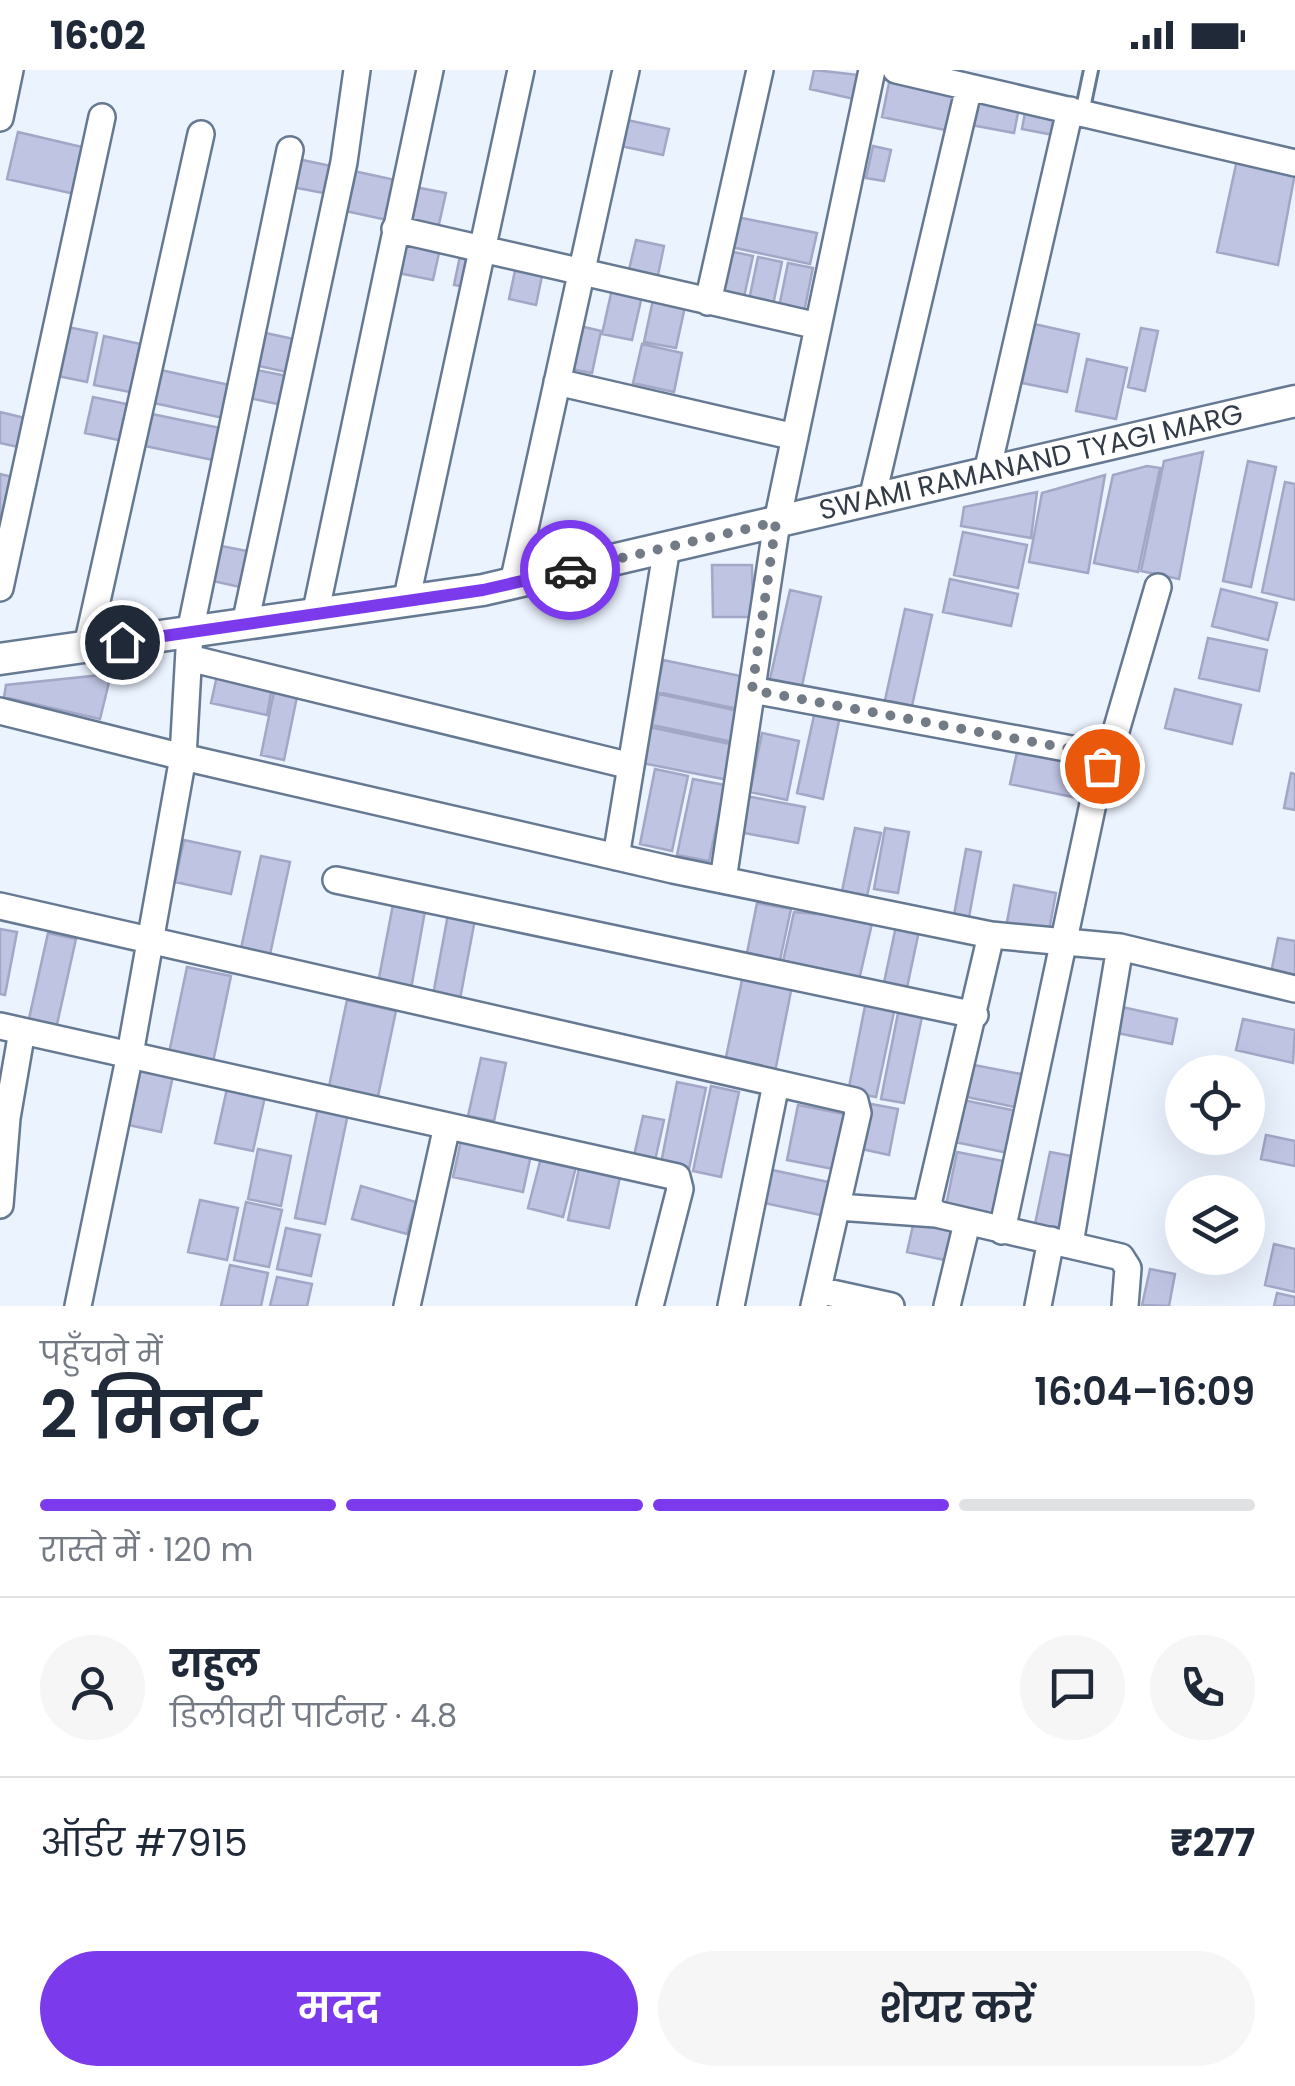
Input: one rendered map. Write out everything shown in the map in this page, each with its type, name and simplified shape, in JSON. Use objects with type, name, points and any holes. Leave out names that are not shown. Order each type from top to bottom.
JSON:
[{"type":"street","points":[[0,118],[10,70]]},
{"type":"street","points":[[244,624],[344,162],[357,70]]},
{"type":"street","points":[[315,614],[430,70]]},
{"type":"street","points":[[406,602],[520,70]]},
{"type":"street","points":[[512,584],[626,70]]},
{"type":"street","points":[[708,302],[760,70]]},
{"type":"street","points":[[723,880],[776,522],[872,70]]},
{"type":"street","points":[[896,70],[1295,163]]},
{"type":"street","points":[[872,499],[969,87]]},
{"type":"street","points":[[988,472],[1076,112]]},
{"type":"street","points":[[0,588],[102,116]]},
{"type":"street","points":[[88,646],[201,134]]},
{"type":"street","points":[[78,1306],[130,1054],[183,757],[189,645],[290,150]]},
{"type":"street","points":[[396,229],[818,326]]},
{"type":"street","points":[[557,382],[794,437]]},
{"type":"street","name":"SWAMI RAMANAND TYAGI MARG","points":[[0,658],[88,646],[189,645],[244,624],[512,584],[1295,401]]},
{"type":"street","points":[[616,857],[667,547]]},
{"type":"street","points":[[1099,758],[1116,731],[1158,587]]},
{"type":"street","points":[[189,645],[631,766]]},
{"type":"street","points":[[752,690],[1082,751],[1099,758],[1102,766],[1066,942],[1002,1231]]},
{"type":"street","points":[[0,711],[616,857],[991,935],[1120,948],[1295,990]]},
{"type":"street","points":[[336,880],[974,1015]]},
{"type":"street","points":[[0,906],[855,1101],[858,1113],[816,1298],[891,1306]]},
{"type":"street","points":[[936,1214],[931,1212],[929,1196],[991,935]]},
{"type":"street","points":[[1038,1306],[1061,1242],[1120,948]]},
{"type":"street","points":[[0,1205],[11,1029],[677,1176],[680,1189],[650,1306]]},
{"type":"street","points":[[731,1306],[776,1084]]},
{"type":"street","points":[[407,1306],[446,1126]]},
{"type":"street","points":[[838,1207],[936,1214],[1112,1252],[1127,1262],[1125,1306]]},
{"type":"street","points":[[947,1306],[967,1222]]},
{"type":"lane","points":[[1076,112],[1091,70]]},
{"type":"building","points":[[814,70],[859,75],[854,99],[810,89]]},
{"type":"building","points":[[890,78],[958,93],[950,131],[882,117]]},
{"type":"building","points":[[972,98],[1019,108],[1014,133],[966,124]]},
{"type":"building","points":[[1026,107],[1058,113],[1053,135],[1022,129]]},
{"type":"building","points":[[627,120],[669,129],[663,155],[621,146]]},
{"type":"building","points":[[18,132],[86,148],[75,194],[7,179]]},
{"type":"building","points":[[873,146],[891,150],[884,181],[866,178]]},
{"type":"building","points":[[298,159],[340,168],[334,195],[292,187]]},
{"type":"building","points":[[1237,160],[1295,173],[1278,265],[1217,252]]},
{"type":"building","points":[[349,170],[395,180],[387,220],[341,210]]},
{"type":"building","points":[[415,187],[446,193],[437,233],[407,226]]},
{"type":"building","points":[[737,217],[817,233],[810,264],[731,247]]},
{"type":"building","points":[[405,237],[441,244],[433,280],[398,273]]},
{"type":"building","points":[[636,240],[664,246],[657,280],[628,274]]},
{"type":"building","points":[[462,246],[480,250],[472,288],[454,285]]},
{"type":"building","points":[[729,251],[753,256],[744,297],[721,292]]},
{"type":"building","points":[[758,257],[782,262],[773,305],[749,300]]},
{"type":"building","points":[[788,263],[813,268],[804,312],[779,307]]},
{"type":"building","points":[[516,266],[543,271],[536,305],[509,299]]},
{"type":"building","points":[[612,289],[642,296],[632,340],[602,334]]},
{"type":"building","points":[[654,295],[686,302],[676,348],[644,342]]},
{"type":"building","points":[[1034,324],[1079,334],[1067,392],[1022,383]]},
{"type":"building","points":[[63,326],[97,333],[87,382],[53,375]]},
{"type":"building","points":[[580,326],[601,331],[592,373],[571,369]]},
{"type":"building","points":[[1141,328],[1158,331],[1145,391],[1128,387]]},
{"type":"building","points":[[256,331],[303,341],[296,374],[249,364]]},
{"type":"building","points":[[104,336],[140,344],[130,392],[94,385]]},
{"type":"building","points":[[642,344],[682,353],[674,392],[633,383]]},
{"type":"building","points":[[1087,359],[1127,368],[1116,419],[1076,411]]},
{"type":"building","points":[[156,369],[234,386],[228,419],[149,402]]},
{"type":"building","points":[[251,369],[297,378],[291,407],[245,397]]},
{"type":"building","points":[[93,397],[131,405],[123,441],[85,433]]},
{"type":"building","points":[[0,412],[29,419],[23,448],[0,443]]},
{"type":"building","points":[[147,413],[220,428],[213,460],[140,445]]},
{"type":"building","points":[[1203,452],[1179,579],[1141,571],[1164,461]]},
{"type":"building","points":[[1248,461],[1276,467],[1251,587],[1223,581]]},
{"type":"building","points":[[1147,466],[1160,468],[1138,572],[1094,563],[1113,475]]},
{"type":"building","points":[[0,474],[21,479],[0,575]]},
{"type":"building","points":[[1105,475],[1088,573],[1029,562],[1042,493]]},
{"type":"building","points":[[1285,482],[1295,484],[1295,600],[1262,592]]},
{"type":"building","points":[[1037,492],[1031,538],[961,526],[964,507]]},
{"type":"building","points":[[963,532],[1027,545],[1018,588],[954,575]]},
{"type":"building","points":[[211,544],[257,553],[249,589],[204,579]]},
{"type":"building","points":[[712,565],[752,565],[753,617],[713,617]]},
{"type":"building","points":[[950,579],[1018,594],[1011,626],[943,612]]},
{"type":"building","points":[[1221,589],[1277,603],[1268,640],[1212,626]]},
{"type":"building","points":[[790,590],[821,597],[802,686],[770,679]]},
{"type":"building","points":[[905,609],[932,615],[912,706],[885,700]]},
{"type":"building","points":[[1208,638],[1267,650],[1259,691],[1199,678]]},
{"type":"building","points":[[663,660],[745,677],[738,709],[657,692]]},
{"type":"building","points":[[218,671],[273,682],[267,715],[211,703]]},
{"type":"building","points":[[111,674],[100,719],[4,697],[6,685]]},
{"type":"building","points":[[275,687],[298,692],[284,760],[261,755]]},
{"type":"building","points":[[1175,689],[1241,705],[1232,744],[1165,728]]},
{"type":"building","points":[[659,694],[739,711],[733,742],[652,725]]},
{"type":"building","points":[[815,711],[840,716],[823,799],[797,793]]},
{"type":"building","points":[[644,726],[735,745],[728,780],[637,762]]},
{"type":"building","points":[[762,733],[799,741],[787,800],[750,792]]},
{"type":"building","points":[[1017,752],[1089,767],[1082,799],[1010,784]]},
{"type":"building","points":[[655,769],[688,776],[672,851],[640,844]]},
{"type":"building","points":[[1291,773],[1295,774],[1295,810],[1284,808]]},
{"type":"building","points":[[693,779],[725,785],[709,861],[677,855]]},
{"type":"building","points":[[746,796],[805,807],[798,843],[739,832]]},
{"type":"building","points":[[855,828],[881,833],[867,896],[842,891]]},
{"type":"building","points":[[885,828],[909,832],[898,893],[874,889]]},
{"type":"building","points":[[184,840],[240,852],[231,894],[175,882]]},
{"type":"building","points":[[966,849],[981,852],[969,917],[954,915]]},
{"type":"building","points":[[261,856],[290,862],[269,959],[240,953]]},
{"type":"building","points":[[1014,885],[1056,893],[1048,936],[1006,927]]},
{"type":"building","points":[[395,894],[427,900],[411,989],[378,983]]},
{"type":"building","points":[[757,903],[791,909],[779,965],[746,958]]},
{"type":"building","points":[[449,909],[476,914],[460,999],[433,995]]},
{"type":"building","points":[[794,912],[873,919],[859,980],[782,966]]},
{"type":"building","points":[[896,926],[919,931],[905,997],[882,992]]},
{"type":"building","points":[[0,929],[17,932],[5,995],[0,994]]},
{"type":"building","points":[[48,933],[76,939],[56,1029],[28,1023]]},
{"type":"building","points":[[1278,938],[1295,941],[1295,984],[1270,978]]},
{"type":"building","points":[[187,967],[231,976],[213,1062],[169,1053]]},
{"type":"building","points":[[743,975],[792,986],[775,1072],[725,1062]]},
{"type":"building","points":[[347,1000],[396,1011],[377,1101],[328,1091]]},
{"type":"building","points":[[866,1001],[895,1007],[876,1097],[848,1092]]},
{"type":"building","points":[[1122,1007],[1177,1019],[1172,1044],[1117,1033]]},
{"type":"building","points":[[899,1008],[923,1012],[904,1103],[881,1099]]},
{"type":"building","points":[[1243,1019],[1295,1030],[1293,1063],[1236,1050]]},
{"type":"building","points":[[481,1058],[506,1063],[494,1121],[468,1116]]},
{"type":"building","points":[[137,1064],[174,1071],[161,1132],[124,1124]]},
{"type":"building","points":[[974,1065],[1026,1075],[1019,1108],[967,1097]]},
{"type":"building","points":[[677,1082],[706,1088],[689,1169],[661,1163]]},
{"type":"building","points":[[228,1084],[266,1092],[253,1151],[215,1143]]},
{"type":"building","points":[[711,1086],[739,1092],[721,1177],[693,1171]]},
{"type":"building","points":[[963,1100],[1017,1111],[1008,1153],[955,1142]]},
{"type":"building","points":[[319,1103],[349,1109],[325,1224],[295,1218]]},
{"type":"building","points":[[866,1103],[898,1109],[889,1155],[857,1148]]},
{"type":"building","points":[[798,1105],[849,1115],[838,1170],[787,1160]]},
{"type":"building","points":[[643,1116],[664,1120],[654,1165],[633,1160]]},
{"type":"building","points":[[1266,1135],[1295,1141],[1295,1166],[1261,1159],[1265,1155]]},
{"type":"building","points":[[462,1136],[532,1150],[523,1192],[453,1177]]},
{"type":"building","points":[[258,1149],[291,1156],[281,1206],[248,1199]]},
{"type":"building","points":[[543,1150],[578,1159],[563,1217],[528,1208]]},
{"type":"building","points":[[957,1152],[1013,1163],[1002,1217],[946,1205]]},
{"type":"building","points":[[1050,1152],[1082,1158],[1067,1231],[1035,1224]]},
{"type":"building","points":[[581,1159],[622,1168],[609,1228],[568,1220]]},
{"type":"building","points":[[763,1168],[833,1183],[825,1216],[755,1201]]},
{"type":"building","points":[[361,1186],[416,1202],[407,1234],[352,1219]]},
{"type":"building","points":[[200,1200],[238,1208],[227,1260],[188,1252]]},
{"type":"building","points":[[246,1202],[282,1210],[269,1267],[234,1260]]},
{"type":"building","points":[[914,1221],[955,1230],[949,1261],[907,1252]]},
{"type":"building","points":[[286,1228],[320,1235],[311,1276],[277,1269]]},
{"type":"building","points":[[1274,1244],[1295,1249],[1295,1292],[1265,1285]]},
{"type":"building","points":[[230,1265],[268,1273],[261,1306],[221,1306]]},
{"type":"building","points":[[1150,1269],[1175,1275],[1169,1306],[1142,1305]]},
{"type":"building","points":[[277,1277],[312,1284],[307,1306],[270,1306]]},
{"type":"building","points":[[1277,1293],[1295,1297],[1295,1306],[1274,1306]]},
{"type":"way so far","points":[[570,570],[776,522],[752,690],[1092,753],[1102,766]]},
{"type":"route","points":[[122,642],[483,590],[570,570]]}]
